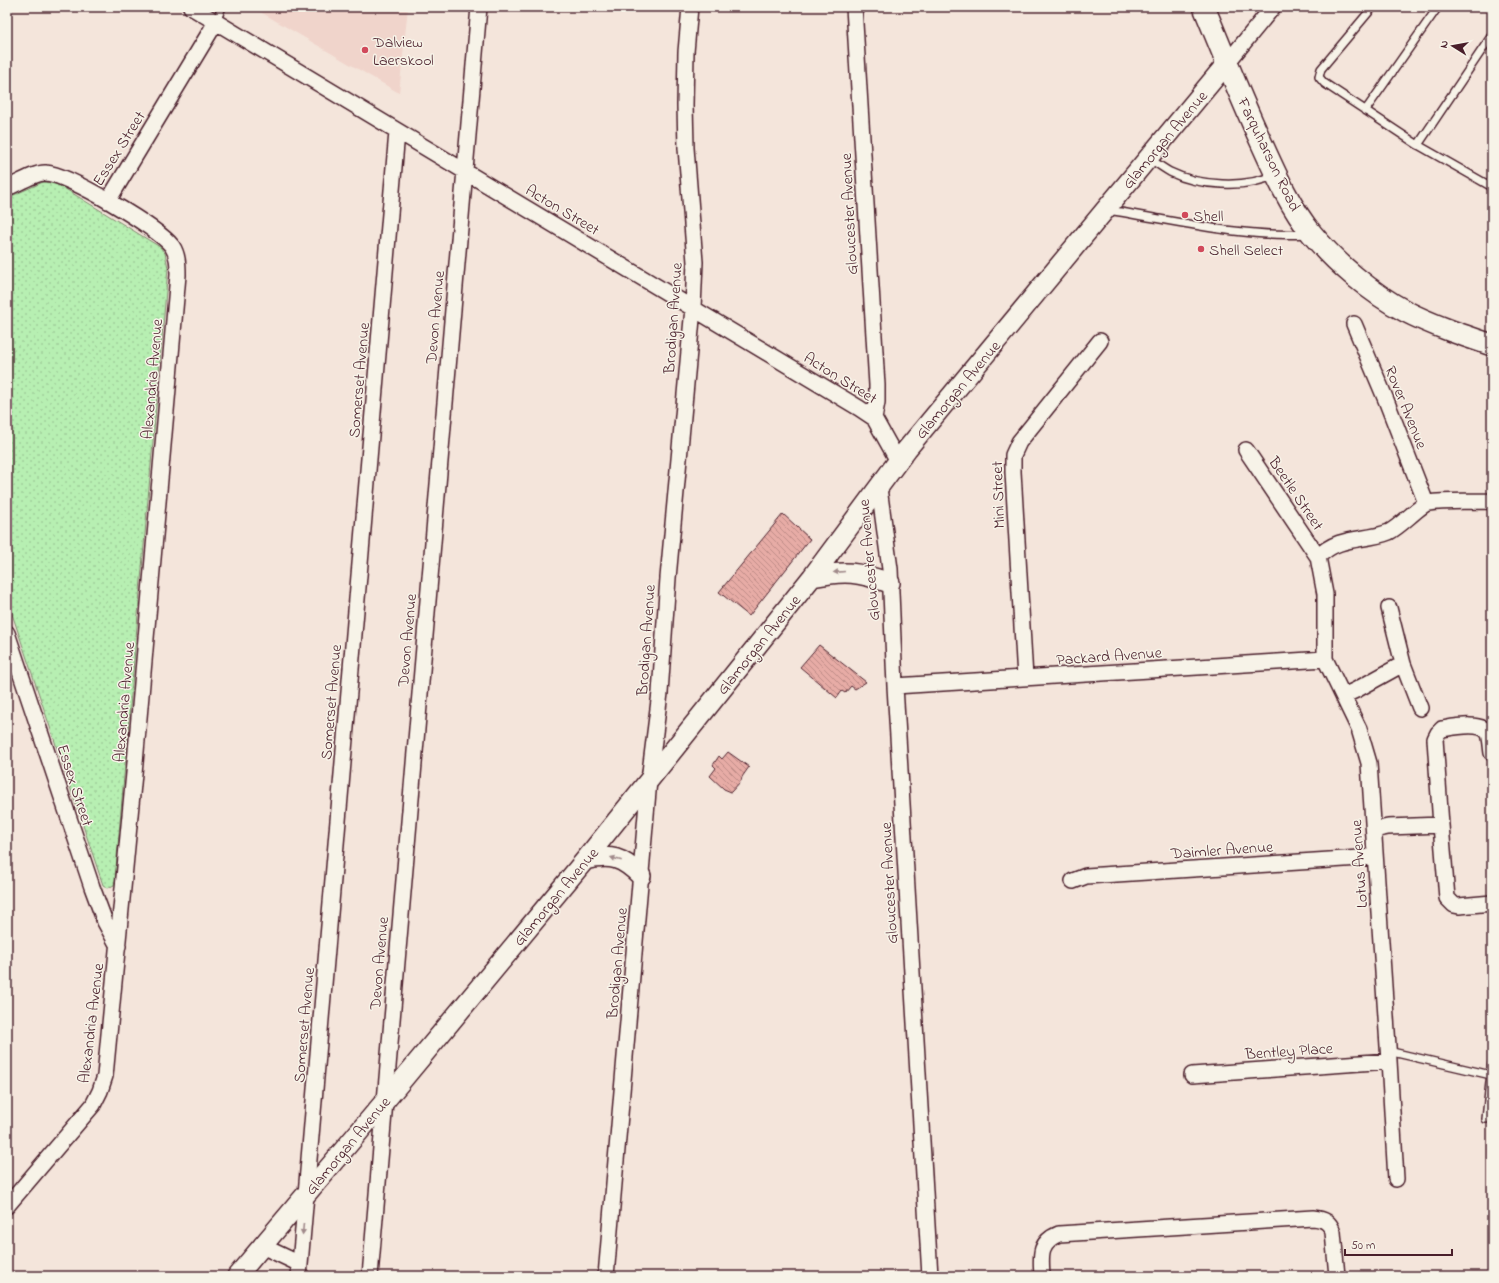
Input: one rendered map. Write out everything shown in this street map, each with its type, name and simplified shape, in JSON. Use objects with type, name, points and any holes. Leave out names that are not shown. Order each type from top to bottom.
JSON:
[{"type":"main road","name":"Farquharson Road","points":[[1204,7],[1276,174],[1289,200],[1312,234],[1344,268],[1373,291],[1404,310],[1435,325],[1492,345]]},
{"type":"street","name":"Acton Street","points":[[191,7],[859,408],[874,418],[898,462]]},
{"type":"street","name":"Devon Avenue","points":[[370,1276],[479,7]]},
{"type":"street","name":"Brodigan Avenue","points":[[606,1276],[642,876],[649,780],[660,693],[668,578],[694,308],[695,262],[686,148],[685,105],[686,52],[690,7]]},
{"type":"street","name":"Gloucester Avenue","points":[[854,7],[877,385],[877,402],[874,418]]},
{"type":"street","name":"Glamorgan Avenue","points":[[237,1276],[385,1101],[585,860],[812,577],[898,462],[1273,7]]},
{"type":"street","name":"Essex Street","points":[[7,188],[40,174],[46,173],[63,178],[108,201],[216,22]]},
{"type":"street","name":"Somerset Avenue","points":[[299,1270],[307,1194],[397,132]]},
{"type":"street","name":"Alexandria Avenue","points":[[7,1206],[93,1105],[100,1091],[107,1059],[178,275],[176,255],[172,247],[165,239],[153,229],[108,201]]},
{"type":"street","name":"Rover Avenue","points":[[1354,324],[1386,400],[1426,503]]},
{"type":"street","name":"Mini Street","points":[[1025,678],[1012,472],[1013,455],[1019,442],[1100,341]]},
{"type":"street","name":"Beetle Street","points":[[1246,450],[1318,557]]},
{"type":"street","name":"Gloucester Avenue","points":[[879,488],[887,538],[890,583],[930,1276]]},
{"type":"street","points":[[1318,557],[1329,548],[1345,540],[1373,537],[1389,531],[1400,525],[1426,503],[1492,501]]},
{"type":"street","name":"Lotus Avenue","points":[[1318,557],[1325,594],[1325,659],[1359,729],[1369,763],[1396,1179]]},
{"type":"street","points":[[812,577],[847,572],[866,575],[890,583]]},
{"type":"street","points":[[1389,608],[1403,664],[1420,708]]},
{"type":"street","name":"Essex Street","points":[[7,633],[92,887],[105,922],[118,946]]},
{"type":"street","name":"Packard Avenue","points":[[895,686],[1325,659]]},
{"type":"street","points":[[1343,696],[1403,664]]},
{"type":"street","points":[[1492,753],[1489,734],[1485,729],[1479,726],[1442,729],[1435,739],[1447,898],[1454,905],[1459,906],[1492,903]]},
{"type":"street","points":[[1374,830],[1388,827],[1441,825]]},
{"type":"street","points":[[585,860],[600,857],[620,859],[629,864],[642,876]]},
{"type":"street","name":"Daimler Avenue","points":[[1072,880],[1086,876],[1375,858]]},
{"type":"street","name":"Bentley Place","points":[[1192,1075],[1389,1056]]},
{"type":"street","points":[[1042,1276],[1041,1255],[1044,1245],[1050,1237],[1059,1234],[1313,1218],[1321,1219],[1331,1226],[1333,1232],[1337,1276]]},
{"type":"street","points":[[262,1246],[299,1270]]},
{"type":"lane","points":[[216,22],[222,7]]},
{"type":"lane","points":[[1373,7],[1320,69],[1319,77],[1324,83],[1418,145],[1492,187]]},
{"type":"lane","points":[[1365,111],[1438,7]]},
{"type":"lane","points":[[1418,145],[1492,35]]},
{"type":"lane","points":[[1148,158],[1171,172],[1188,178],[1218,184],[1241,184],[1260,181],[1276,174]]},
{"type":"lane","points":[[1105,210],[1274,235],[1312,234]]},
{"type":"lane","points":[[1389,1056],[1491,1075]]},
{"type":"lane","points":[[1486,1119],[1492,1064]]},
{"type":"shaded area","name":"Dalview Laerskool","points":[[252,7],[408,7],[399,93]]},
{"type":"green space","points":[[43,182],[59,185],[160,247],[165,253],[168,268],[115,880],[114,885],[108,888],[103,885],[7,599],[7,198]]},
{"type":"building","points":[[783,514],[810,539],[749,616],[719,592]]},
{"type":"building","points":[[819,645],[866,682],[855,689],[851,686],[845,693],[842,691],[837,698],[800,667]]},
{"type":"building","points":[[728,752],[749,767],[741,781],[731,792],[724,789],[710,776],[716,768],[713,765],[719,756],[722,759]]},
{"type":"place","name":"Dalview Laerskool","points":[[365,50]]},
{"type":"place","name":"Shell","points":[[1185,215]]},
{"type":"place","name":"Shell Select","points":[[1201,249]]}]
